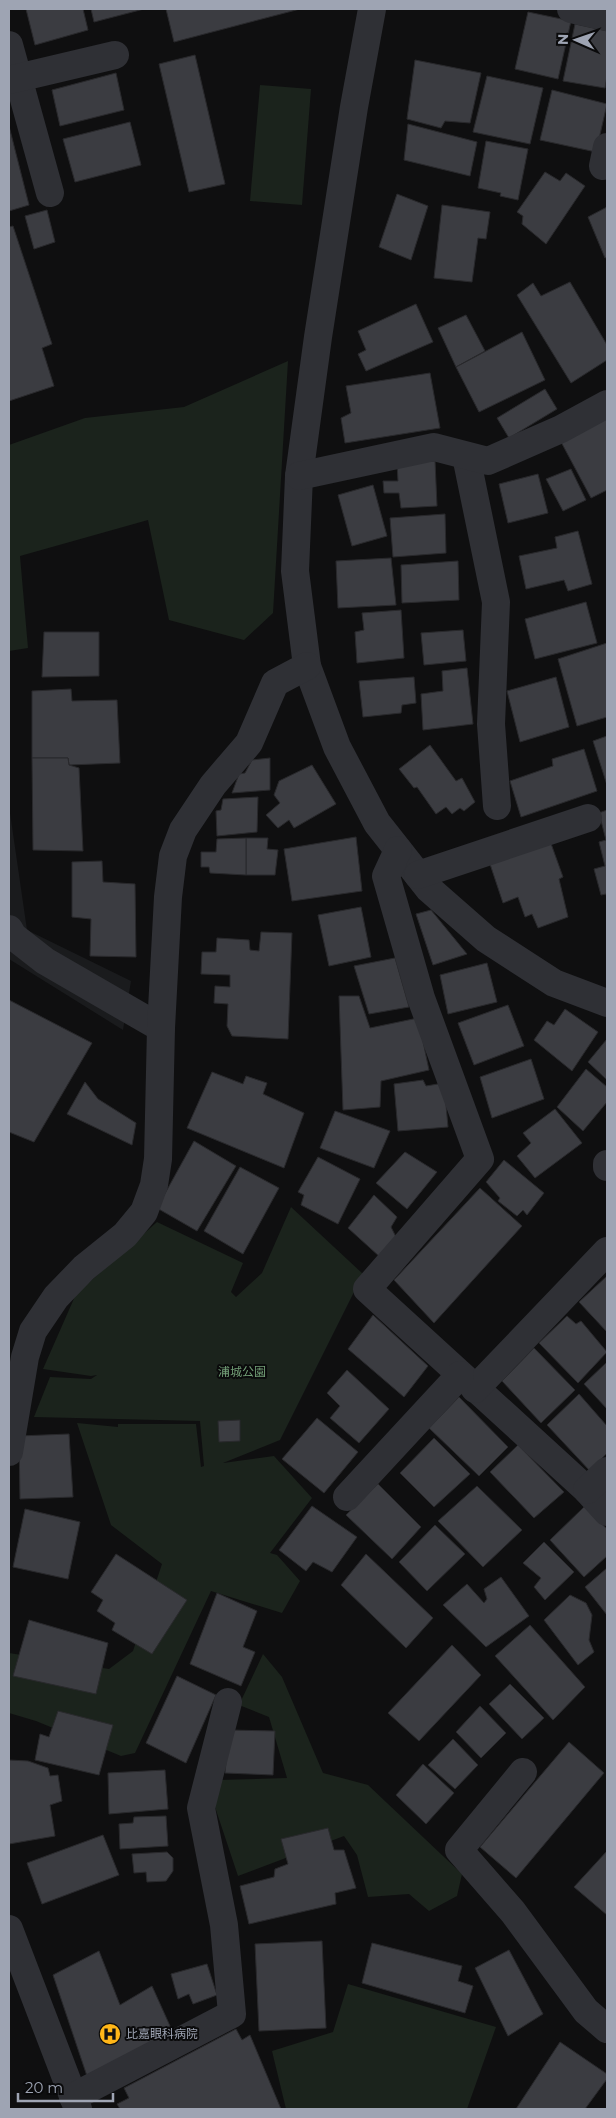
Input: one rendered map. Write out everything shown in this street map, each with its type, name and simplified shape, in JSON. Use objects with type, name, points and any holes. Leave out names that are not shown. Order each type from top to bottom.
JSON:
[{"type":"street","points":[[372,9],[354,107],[318,338],[299,476],[295,571],[307,666],[336,746],[377,823],[429,888],[486,939],[554,983],[607,1003]]},
{"type":"street","points":[[571,9],[607,17]]},
{"type":"street","points":[[9,45],[13,78],[50,193]]},
{"type":"street","points":[[13,78],[115,55]]},
{"type":"street","points":[[299,476],[434,447],[488,461],[561,429],[607,404]]},
{"type":"street","points":[[466,456],[496,602],[491,724],[497,806]]},
{"type":"street","points":[[9,1452],[25,1357],[33,1332],[56,1297],[84,1268],[125,1235],[144,1212],[150,1194],[158,1159],[161,1028],[169,889],[173,856],[183,830],[213,785],[249,744],[275,683],[307,666]]},
{"type":"street","points":[[418,875],[588,818]]},
{"type":"street","points":[[398,850],[386,876],[421,998],[480,1158],[368,1289],[467,1382],[588,1490],[607,1512]]},
{"type":"street","points":[[9,929],[12,936],[45,961],[161,1028]]},
{"type":"street","points":[[347,1497],[607,1251]]},
{"type":"street","points":[[588,1490],[607,1471]]},
{"type":"street","points":[[9,1928],[76,2103],[232,2014],[224,1925],[201,1808],[228,1702]]},
{"type":"street","points":[[524,1772],[459,1850],[513,1912],[586,2011],[607,2029]]},
{"type":"shaded area","points":[[9,806],[27,930],[131,981],[123,1030],[9,959]]},
{"type":"green space","points":[[260,85],[311,89],[302,205],[250,201]]},
{"type":"green space","points":[[288,361],[273,613],[244,640],[169,620],[148,520],[20,556],[28,648],[9,651],[9,445],[85,418],[184,407]]},
{"type":"green space","name":"浦城公園","points":[[291,1207],[363,1274],[280,1440],[223,1463],[274,1456],[312,1498],[270,1553],[277,1555],[300,1581],[282,1613],[211,1591],[135,1753],[121,1756],[36,1721],[9,1713],[9,1653],[109,1669],[133,1651],[162,1564],[111,1525],[77,1423],[118,1427],[118,1424],[196,1424],[201,1467],[204,1466],[200,1421],[34,1417],[50,1377],[91,1379],[97,1375],[91,1376],[43,1369],[76,1294],[157,1222],[243,1263],[231,1292],[236,1297],[262,1273]]},
{"type":"green space","points":[[263,1654],[282,1677],[323,1773],[368,1785],[462,1874],[457,1896],[429,1911],[409,1894],[368,1897],[357,1855],[344,1836],[238,1876],[215,1807],[218,1780],[287,1778],[269,1717],[239,1705]]},
{"type":"green space","points":[[348,1984],[496,2027],[467,2109],[286,2109],[272,2051],[333,2032]]},
{"type":"building","points":[[26,9],[83,9],[88,30],[35,45]]},
{"type":"building","points":[[91,9],[144,9],[94,22]]},
{"type":"building","points":[[166,9],[300,9],[174,42]]},
{"type":"building","points":[[528,12],[571,21],[558,79],[515,69]]},
{"type":"building","points":[[575,24],[607,31],[607,76],[605,88],[563,81]]},
{"type":"building","points":[[195,55],[225,184],[189,192],[159,64]]},
{"type":"building","points":[[415,60],[481,73],[470,123],[445,121],[441,128],[407,119]]},
{"type":"building","points":[[116,73],[124,110],[60,126],[52,90]]},
{"type":"building","points":[[487,76],[543,88],[530,144],[473,132]]},
{"type":"building","points":[[552,90],[607,104],[596,152],[540,140]]},
{"type":"building","points":[[130,122],[141,165],[75,182],[63,139]]},
{"type":"building","points":[[408,124],[477,142],[470,176],[404,160]]},
{"type":"building","points":[[9,126],[29,205],[9,211]]},
{"type":"building","points":[[486,141],[528,149],[518,200],[500,196],[501,193],[478,188]]},
{"type":"building","points":[[545,172],[560,181],[566,173],[585,186],[546,244],[522,224],[523,216],[517,212]]},
{"type":"building","points":[[397,194],[428,206],[411,260],[379,247]]},
{"type":"building","points":[[442,205],[490,212],[486,239],[478,238],[472,282],[434,278]]},
{"type":"building","points":[[607,207],[607,257],[605,258],[588,217]]},
{"type":"building","points":[[47,210],[55,242],[34,249],[25,216]]},
{"type":"building","points":[[13,226],[52,344],[42,348],[54,386],[9,401],[9,227]]},
{"type":"building","points":[[570,282],[607,345],[607,360],[571,383],[517,295],[533,283],[541,296]]},
{"type":"building","points":[[416,304],[433,342],[366,371],[358,354],[366,350],[358,331]]},
{"type":"building","points":[[466,315],[485,351],[456,367],[438,328]]},
{"type":"building","points":[[522,332],[545,380],[479,412],[456,367]]},
{"type":"building","points":[[430,373],[440,428],[345,443],[341,418],[351,413],[346,386]]},
{"type":"building","points":[[545,389],[557,409],[509,438],[497,418]]},
{"type":"building","points":[[607,414],[607,490],[591,498],[560,440]]},
{"type":"building","points":[[435,461],[437,506],[401,508],[399,493],[384,493],[383,481],[398,481],[397,462]]},
{"type":"building","points":[[571,469],[586,500],[563,511],[546,479]]},
{"type":"building","points":[[538,474],[548,513],[508,523],[499,484]]},
{"type":"building","points":[[373,485],[387,536],[352,546],[338,495]]},
{"type":"building","points":[[445,514],[446,553],[393,557],[390,518]]},
{"type":"building","points":[[578,531],[592,584],[568,591],[564,580],[526,589],[519,556],[557,548],[555,537]]},
{"type":"building","points":[[391,558],[396,605],[338,608],[336,561]]},
{"type":"building","points":[[458,561],[459,600],[402,603],[401,565]]},
{"type":"building","points":[[586,602],[597,643],[535,659],[525,619]]},
{"type":"building","points":[[401,610],[404,658],[357,663],[355,632],[364,630],[362,613]]},
{"type":"building","points":[[463,630],[466,661],[424,665],[421,633]]},
{"type":"building","points":[[44,632],[99,632],[99,676],[42,677]]},
{"type":"building","points":[[607,643],[607,717],[577,726],[558,659]]},
{"type":"building","points":[[467,668],[473,724],[423,730],[421,694],[443,691],[442,671]]},
{"type":"building","points":[[414,677],[416,703],[402,705],[401,713],[363,717],[359,681]]},
{"type":"building","points":[[556,677],[569,727],[520,742],[507,691]]},
{"type":"building","points":[[71,689],[72,701],[117,700],[120,763],[69,765],[68,758],[32,758],[32,691]]},
{"type":"building","points":[[607,736],[607,785],[593,741]]},
{"type":"building","points":[[430,745],[456,781],[462,778],[475,802],[464,811],[460,808],[452,814],[446,807],[436,814],[417,787],[414,788],[399,769]]},
{"type":"building","points":[[584,749],[597,791],[521,817],[510,781],[553,766],[552,759]]},
{"type":"building","points":[[32,758],[68,758],[69,765],[79,768],[83,851],[33,850]]},
{"type":"building","points":[[270,758],[270,790],[232,793],[239,774],[245,773],[252,760]]},
{"type":"building","points":[[312,765],[336,804],[294,828],[289,820],[278,828],[266,815],[280,803],[274,795],[279,781]]},
{"type":"building","points":[[258,797],[257,832],[217,836],[216,811],[221,810],[223,799]]},
{"type":"building","points":[[607,810],[607,898],[606,894],[601,895],[594,869],[605,866],[599,842],[606,840],[599,813]]},
{"type":"building","points":[[356,837],[362,891],[292,901],[284,849]]},
{"type":"building","points":[[246,838],[268,838],[267,849],[278,850],[275,875],[246,875]]},
{"type":"building","points":[[246,838],[246,875],[210,873],[209,867],[201,867],[201,852],[216,852],[217,839]]},
{"type":"building","points":[[549,838],[563,877],[559,879],[568,917],[538,928],[532,914],[525,917],[518,897],[503,903],[488,858]]},
{"type":"building","points":[[102,861],[103,882],[135,884],[136,957],[90,956],[91,919],[72,917],[72,862]]},
{"type":"building","points":[[361,907],[371,957],[329,966],[318,915]]},
{"type":"building","points":[[431,910],[467,954],[433,965],[416,914]]},
{"type":"building","points":[[261,932],[292,933],[288,1039],[232,1036],[227,1026],[228,1004],[214,1003],[215,986],[230,987],[230,975],[201,974],[202,952],[216,952],[217,938],[249,940],[250,950],[259,951]]},
{"type":"building","points":[[395,958],[409,1007],[369,1014],[354,966]]},
{"type":"building","points":[[487,963],[497,1002],[448,1014],[440,975]]},
{"type":"building","points":[[339,996],[359,996],[370,1028],[418,1018],[429,1070],[381,1081],[380,1107],[343,1110]]},
{"type":"building","points":[[9,1000],[92,1043],[34,1142],[9,1132]]},
{"type":"building","points":[[508,1005],[524,1046],[474,1065],[458,1023]]},
{"type":"building","points":[[565,1009],[598,1032],[572,1071],[534,1040],[547,1021],[554,1025]]},
{"type":"building","points":[[607,1039],[607,1080],[588,1062]]},
{"type":"building","points":[[531,1059],[544,1099],[492,1118],[480,1077]]},
{"type":"building","points":[[586,1069],[607,1087],[607,1102],[583,1131],[557,1107]]},
{"type":"building","points":[[212,1072],[243,1084],[246,1076],[267,1083],[263,1094],[304,1113],[284,1168],[187,1128]]},
{"type":"building","points":[[423,1080],[426,1086],[444,1083],[448,1127],[398,1131],[394,1084]]},
{"type":"building","points":[[85,1082],[98,1099],[136,1123],[132,1145],[67,1114]]},
{"type":"building","points":[[555,1109],[582,1143],[535,1178],[517,1156],[531,1143],[523,1133]]},
{"type":"building","points":[[335,1111],[390,1131],[374,1168],[320,1148]]},
{"type":"building","points":[[194,1141],[236,1166],[197,1231],[157,1208]]},
{"type":"building","points":[[405,1152],[437,1172],[407,1209],[376,1183]]},
{"type":"building","points":[[318,1157],[360,1179],[338,1224],[301,1205],[304,1195],[298,1192]]},
{"type":"building","points":[[504,1160],[544,1193],[527,1215],[523,1210],[517,1216],[498,1201],[500,1198],[486,1182]]},
{"type":"building","points":[[240,1167],[279,1188],[243,1254],[204,1231]]},
{"type":"building","points":[[480,1188],[522,1226],[434,1323],[394,1280]]},
{"type":"building","points":[[374,1195],[397,1217],[391,1227],[396,1237],[380,1257],[348,1228]]},
{"type":"building","points":[[607,1276],[607,1332],[579,1302]]},
{"type":"building","points":[[373,1315],[428,1366],[404,1397],[348,1349]]},
{"type":"building","points":[[567,1316],[576,1324],[581,1321],[607,1352],[578,1383],[539,1343]]},
{"type":"building","points":[[534,1348],[575,1390],[541,1423],[502,1381]]},
{"type":"building","points":[[607,1362],[607,1409],[584,1384]]},
{"type":"building","points":[[347,1370],[389,1409],[359,1443],[330,1418],[340,1406],[327,1393]]},
{"type":"building","points":[[579,1394],[607,1426],[607,1453],[590,1471],[547,1425]]},
{"type":"building","points":[[459,1397],[508,1447],[479,1476],[429,1428]]},
{"type":"building","points":[[317,1418],[358,1452],[324,1493],[282,1459]]},
{"type":"building","points":[[240,1420],[240,1441],[219,1442],[218,1421]]},
{"type":"building","points":[[69,1434],[73,1497],[20,1499],[19,1436]]},
{"type":"building","points":[[434,1438],[470,1474],[434,1507],[400,1473]]},
{"type":"building","points":[[518,1445],[564,1492],[534,1518],[490,1472]]},
{"type":"building","points":[[378,1484],[421,1527],[392,1559],[346,1515]]},
{"type":"building","points":[[477,1486],[522,1530],[483,1567],[438,1521]]},
{"type":"building","points":[[312,1506],[357,1537],[332,1572],[313,1562],[306,1571],[279,1550]]},
{"type":"building","points":[[584,1507],[607,1529],[607,1556],[584,1577],[550,1540]]},
{"type":"building","points":[[25,1509],[80,1522],[68,1579],[13,1567]]},
{"type":"building","points":[[435,1525],[465,1554],[427,1591],[399,1562]]},
{"type":"building","points":[[544,1542],[574,1572],[545,1600],[534,1587],[541,1578],[523,1563]]},
{"type":"building","points":[[116,1554],[187,1600],[152,1654],[112,1630],[115,1623],[97,1611],[103,1600],[91,1592]]},
{"type":"building","points":[[366,1554],[433,1618],[406,1648],[341,1585]]},
{"type":"building","points":[[607,1568],[607,1615],[585,1587]]},
{"type":"building","points":[[501,1577],[529,1616],[486,1647],[443,1605],[467,1584],[484,1603],[487,1599],[484,1589]]},
{"type":"building","points":[[217,1593],[257,1611],[243,1647],[255,1652],[241,1686],[190,1664]]},
{"type":"building","points":[[570,1595],[586,1603],[592,1615],[589,1640],[594,1652],[578,1665],[544,1620]]},
{"type":"building","points":[[29,1620],[108,1643],[96,1694],[13,1676]]},
{"type":"building","points":[[530,1625],[585,1687],[553,1720],[495,1656]]},
{"type":"building","points":[[452,1645],[481,1675],[419,1741],[388,1713]]},
{"type":"building","points":[[177,1676],[216,1695],[186,1763],[146,1743]]},
{"type":"building","points":[[510,1684],[544,1718],[522,1739],[489,1704]]},
{"type":"building","points":[[480,1706],[506,1733],[481,1758],[456,1732]]},
{"type":"building","points":[[58,1711],[113,1725],[99,1775],[35,1760],[40,1734],[49,1737]]},
{"type":"building","points":[[229,1730],[275,1731],[273,1775],[225,1773]]},
{"type":"building","points":[[453,1739],[478,1765],[455,1789],[428,1765]]},
{"type":"building","points":[[569,1742],[604,1773],[516,1878],[480,1847]]},
{"type":"building","points":[[9,1760],[28,1761],[48,1768],[50,1776],[58,1775],[62,1801],[50,1805],[55,1836],[9,1844]]},
{"type":"building","points":[[423,1764],[454,1793],[426,1824],[396,1795]]},
{"type":"building","points":[[165,1770],[168,1809],[109,1814],[108,1773]]},
{"type":"building","points":[[166,1816],[168,1846],[120,1849],[119,1824],[133,1823],[134,1817]]},
{"type":"building","points":[[328,1828],[334,1850],[344,1850],[356,1888],[335,1893],[336,1904],[249,1924],[240,1886],[274,1877],[275,1869],[288,1864],[281,1839]]},
{"type":"building","points":[[103,1835],[119,1875],[42,1904],[27,1863]]},
{"type":"building","points":[[607,1851],[607,1915],[574,1887]]},
{"type":"building","points":[[167,1852],[173,1858],[173,1871],[166,1881],[147,1882],[146,1872],[134,1873],[132,1854]]},
{"type":"building","points":[[322,1941],[326,2028],[259,2031],[255,1944]]},
{"type":"building","points":[[372,1943],[462,1966],[458,1981],[473,1986],[465,2013],[362,1983]]},
{"type":"building","points":[[509,1950],[543,2014],[508,2036],[475,1968]]},
{"type":"building","points":[[99,1951],[120,2005],[152,1986],[175,2037],[90,2085],[53,1975]]},
{"type":"building","points":[[207,1964],[217,1995],[193,2004],[189,1994],[178,1999],[171,1974]]},
{"type":"building","points":[[236,2029],[242,2040],[250,2035],[281,2109],[120,2109],[117,2104],[129,2098],[124,2088]]},
{"type":"building","points":[[560,2042],[607,2074],[607,2079],[585,2109],[516,2109]]},
{"type":"place","name":"比嘉眼科病院","points":[[110,2034]]}]
